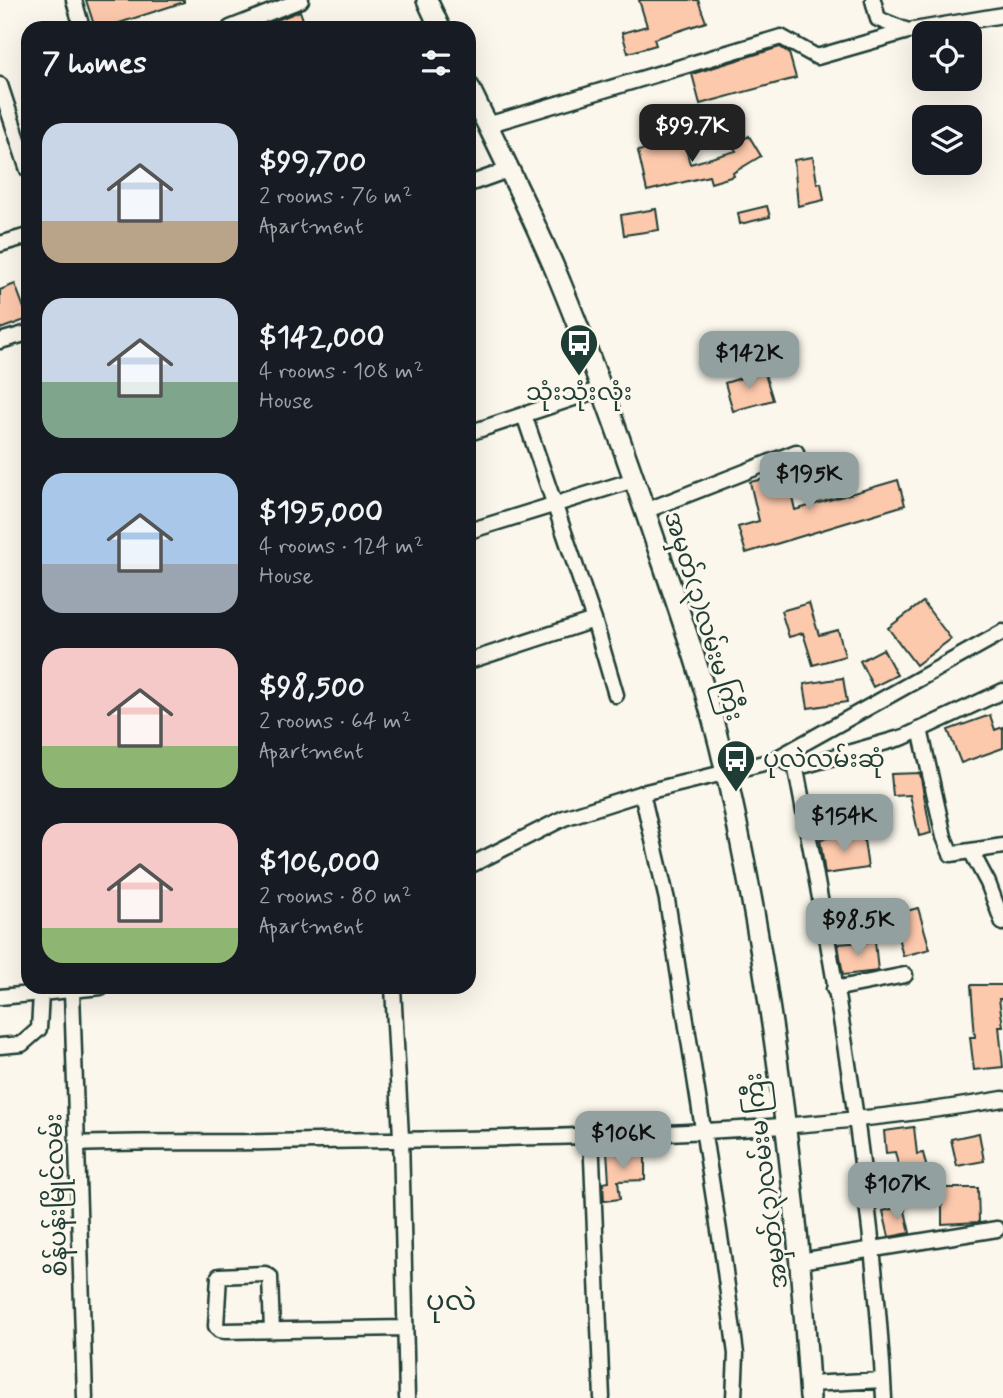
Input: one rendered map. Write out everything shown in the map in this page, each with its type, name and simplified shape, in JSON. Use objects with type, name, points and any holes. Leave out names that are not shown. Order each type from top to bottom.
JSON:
[{"type":"main road","points":[[427,0],[437,21]]},
{"type":"main road","name":"အမှတ်(၃)လမ်းမ ကြီး","points":[[476,102],[511,169],[560,280],[635,480],[686,632],[726,771],[757,933],[786,1126],[800,1262],[809,1391]]},
{"type":"street","points":[[74,0],[80,21]]},
{"type":"street","points":[[248,21],[302,0]]},
{"type":"street","points":[[873,0],[878,19],[908,30]]},
{"type":"street","points":[[487,125],[781,37],[817,57],[908,30],[1003,15]]},
{"type":"street","points":[[0,85],[21,149]]},
{"type":"street","points":[[476,182],[511,169]]},
{"type":"street","points":[[0,244],[21,238]]},
{"type":"street","points":[[0,341],[21,335]]},
{"type":"street","points":[[476,431],[601,389]]},
{"type":"street","points":[[524,415],[594,620],[616,695]]},
{"type":"street","points":[[645,511],[796,452]]},
{"type":"street","points":[[476,529],[635,480]]},
{"type":"street","points":[[476,659],[594,620]]},
{"type":"street","points":[[476,862],[564,818],[642,793],[772,761],[1003,632]]},
{"type":"street","points":[[772,761],[806,765],[920,729],[1003,691]]},
{"type":"street","points":[[920,729],[944,837],[951,854],[1003,846]]},
{"type":"street","points":[[795,764],[857,1117],[873,1250],[884,1398]]},
{"type":"street","points":[[642,793],[667,900],[703,1131],[736,1354],[734,1398]]},
{"type":"street","points":[[971,851],[988,883],[1003,923]]},
{"type":"street","points":[[834,989],[905,975]]},
{"type":"street","points":[[0,997],[41,994],[38,1028],[22,1044],[0,1046]]},
{"type":"street","name":"စိန်ပန်းမြိုင်လမ်း","points":[[72,994],[85,1398]]},
{"type":"street","points":[[393,994],[401,1138],[407,1398]]},
{"type":"street","points":[[78,1144],[703,1131],[786,1126],[948,1109],[1003,1099]]},
{"type":"street","points":[[591,1135],[602,1398]]},
{"type":"street","points":[[800,1262],[997,1229]]},
{"type":"street","points":[[272,1331],[270,1277],[265,1274],[219,1276],[216,1326],[219,1330],[272,1331],[405,1328]]},
{"type":"street","points":[[809,1391],[883,1381]]},
{"type":"building","points":[[86,0],[184,0],[126,21],[93,21]]},
{"type":"building","points":[[639,0],[698,0],[706,22],[654,39],[656,45],[628,53],[622,33],[647,26]]},
{"type":"building","points":[[300,11],[304,21],[274,21]]},
{"type":"building","points":[[780,47],[789,53],[796,78],[700,104],[692,74]]},
{"type":"building","points":[[749,136],[761,156],[733,173],[734,176],[711,183],[709,176],[647,191],[638,151],[684,141],[690,164],[736,151],[733,146]]},
{"type":"building","points":[[813,157],[817,183],[821,183],[824,200],[798,206],[794,160]]},
{"type":"building","points":[[767,206],[770,217],[740,224],[738,213]]},
{"type":"building","points":[[656,209],[659,230],[624,235],[621,215]]},
{"type":"building","points":[[15,284],[21,300],[21,322],[0,329],[0,290]]},
{"type":"building","points":[[764,371],[773,400],[733,411],[725,383]]},
{"type":"building","points":[[787,474],[795,510],[898,480],[905,505],[746,553],[738,527],[759,521],[750,482]]},
{"type":"building","points":[[923,602],[951,639],[916,665],[888,628]]},
{"type":"building","points":[[809,603],[819,635],[838,630],[845,656],[813,665],[803,633],[789,637],[781,611]]},
{"type":"building","points":[[883,649],[897,675],[873,687],[860,661]]},
{"type":"building","points":[[843,678],[847,702],[808,708],[804,684]]},
{"type":"building","points":[[990,715],[995,730],[1003,727],[1003,748],[961,763],[948,730]]},
{"type":"building","points":[[920,773],[931,833],[919,836],[910,795],[893,796],[891,774]]},
{"type":"building","points":[[863,833],[868,868],[825,874],[820,839]]},
{"type":"building","points":[[918,908],[930,949],[903,956],[892,915]]},
{"type":"building","points":[[875,941],[878,971],[843,975],[838,944]]},
{"type":"building","points":[[971,985],[1003,985],[1003,999],[999,999],[1003,1026],[999,1026],[1003,1067],[974,1070],[970,1037],[975,1037]]},
{"type":"building","points":[[914,1127],[917,1154],[923,1153],[930,1181],[904,1188],[895,1152],[886,1153],[884,1131]]},
{"type":"building","points":[[979,1133],[984,1161],[957,1166],[951,1139]]},
{"type":"building","points":[[645,1150],[645,1180],[618,1181],[620,1199],[604,1201],[603,1183],[609,1182],[607,1151]]},
{"type":"building","points":[[942,1188],[978,1188],[979,1222],[942,1224]]},
{"type":"building","points":[[904,1206],[910,1233],[889,1237],[883,1211]]},
{"type":"place","name":"သုံးသုံးလုံး","points":[[579,377]]},
{"type":"place","name":"ပုလဲလမ်းဆုံ","points":[[736,793]]},
{"type":"district","name":"ပုလဲ","points":[[451,1300]]}]
